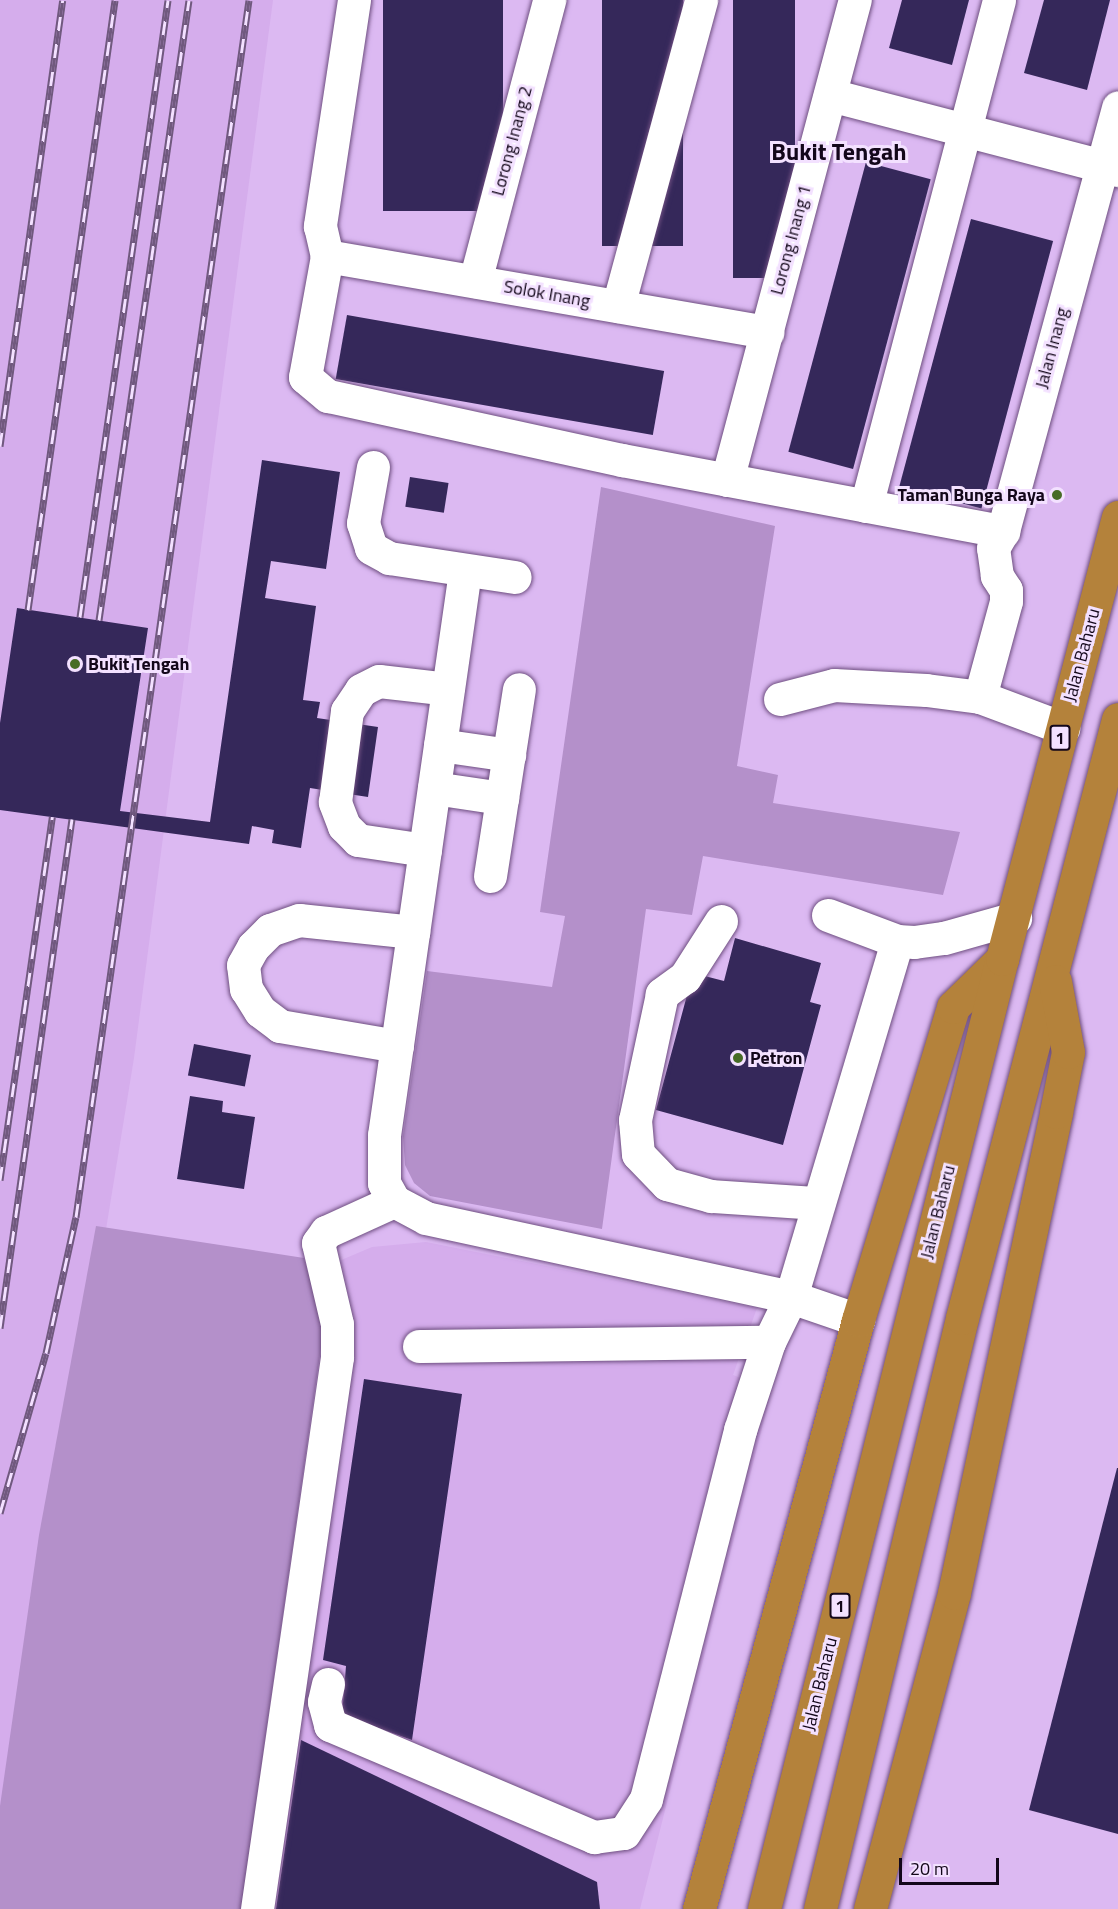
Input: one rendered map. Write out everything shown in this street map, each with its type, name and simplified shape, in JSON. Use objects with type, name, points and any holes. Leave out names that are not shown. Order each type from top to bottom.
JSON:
[{"type":"highway","name":"Jalan Baharu","points":[[764,1909],[1002,959],[1015,918],[1118,517]]},
{"type":"highway","points":[[820,1909],[962,1318],[1118,719]]},
{"type":"highway","points":[[699,1909],[858,1320],[952,1007],[1002,959]]},
{"type":"highway","points":[[870,1909],[954,1593],[1068,1052],[1053,970]]},
{"type":"street","points":[[354,0],[320,226],[327,256],[305,377],[328,396],[727,480],[1003,531]]},
{"type":"street","name":"Lorong Inang 2","points":[[475,281],[549,0]]},
{"type":"street","points":[[618,306],[701,0]]},
{"type":"street","name":"Lorong Inang 1","points":[[727,480],[855,0]]},
{"type":"street","points":[[866,506],[999,0]]},
{"type":"street","points":[[830,95],[1110,168]]},
{"type":"street","name":"Jalan Inang","points":[[980,696],[1006,601],[993,548],[1003,531],[1110,168],[1118,108]]},
{"type":"street","name":"Solok Inang","points":[[327,256],[766,332]]},
{"type":"street","points":[[373,467],[363,523],[371,548],[390,558],[515,577]]},
{"type":"street","points":[[465,571],[397,1046],[382,1162],[384,1183],[394,1201],[426,1218],[791,1297],[858,1320]]},
{"type":"street","points":[[425,850],[358,840],[344,826],[335,802],[347,711],[361,690],[379,681],[448,689]]},
{"type":"street","points":[[780,699],[834,685],[980,696],[1063,728]]},
{"type":"street","points":[[490,876],[519,689]]},
{"type":"street","points":[[440,745],[509,755]]},
{"type":"street","points":[[434,788],[502,798]]},
{"type":"street","points":[[828,915],[897,941],[944,938],[1015,918]]},
{"type":"street","points":[[397,1046],[280,1026],[260,1011],[246,989],[243,965],[253,946],[270,930],[299,920],[413,932]]},
{"type":"street","points":[[721,921],[685,977],[662,994],[635,1120],[638,1155],[667,1184],[711,1196],[817,1203]]},
{"type":"street","points":[[328,1684],[324,1702],[330,1725],[594,1838],[624,1833],[646,1799],[740,1430],[769,1342],[791,1297],[817,1203],[897,941]]},
{"type":"street","points":[[257,1909],[337,1357],[337,1324],[318,1243],[326,1232],[394,1201]]},
{"type":"street","points":[[419,1346],[769,1342]]},
{"type":"shaded area","points":[[0,0],[273,0],[134,1058],[0,1878]]},
{"type":"shaded area","points":[[601,487],[775,526],[737,766],[778,775],[773,803],[960,832],[943,895],[703,856],[692,915],[646,909],[602,1229],[430,1196],[414,1183],[405,1165],[403,1136],[427,971],[552,987],[565,916],[540,912]]},
{"type":"shaded area","points":[[96,1226],[304,1258],[324,1326],[241,1909],[0,1909],[0,1806],[39,1535]]},
{"type":"shaded area","points":[[426,1242],[757,1308],[733,1375],[772,1389],[640,1909],[270,1909],[339,1261],[372,1247]]},
{"type":"building","points":[[383,0],[503,0],[503,211],[383,211]]},
{"type":"building","points":[[602,0],[683,0],[683,246],[602,246]]},
{"type":"building","points":[[733,0],[795,0],[795,278],[733,278]]},
{"type":"building","points":[[902,0],[969,0],[952,65],[889,48]]},
{"type":"building","points":[[1044,0],[1110,0],[1087,90],[1024,73]]},
{"type":"building","points":[[866,162],[931,179],[853,469],[788,452]]},
{"type":"building","points":[[971,219],[1053,241],[981,509],[899,487]]},
{"type":"building","points":[[347,315],[664,371],[653,435],[336,379]]},
{"type":"building","name":"Bukit Tengah","points":[[262,460],[340,472],[326,569],[271,561],[265,598],[316,606],[303,700],[320,702],[317,718],[378,727],[368,797],[310,788],[301,848],[272,843],[274,830],[252,826],[249,844],[0,810],[0,723],[17,608],[148,628],[120,811],[210,822]]},
{"type":"building","points":[[410,477],[449,483],[444,513],[405,507]]},
{"type":"building","name":"Petron","points":[[735,938],[821,963],[810,1002],[821,1005],[783,1145],[656,1110],[693,973],[724,981]]},
{"type":"building","points":[[194,1044],[251,1055],[245,1086],[188,1075]]},
{"type":"building","points":[[190,1096],[223,1101],[222,1112],[255,1117],[244,1189],[177,1179]]},
{"type":"building","points":[[364,1379],[462,1394],[412,1740],[342,1715],[346,1666],[323,1660]]},
{"type":"building","points":[[1118,1468],[1118,1834],[1029,1810]]},
{"type":"building","points":[[301,1740],[597,1882],[600,1909],[276,1909]]},
{"type":"railway","points":[[0,446],[63,0]]},
{"type":"railway","points":[[28,610],[115,0]]},
{"type":"railway","points":[[80,617],[168,0]]},
{"type":"railway","points":[[99,620],[189,0]]},
{"type":"railway","points":[[0,1513],[46,1353],[76,1217],[249,0]]},
{"type":"railway","points":[[0,1180],[52,817]]},
{"type":"railway","points":[[0,1328],[72,819]]},
{"type":"place","name":"Taman Bunga Raya","points":[[1057,495]]},
{"type":"place","name":"Bukit Tengah","points":[[75,664]]},
{"type":"place","name":"Petron","points":[[738,1058]]},
{"type":"district","name":"Bukit Tengah","points":[[839,152]]}]
